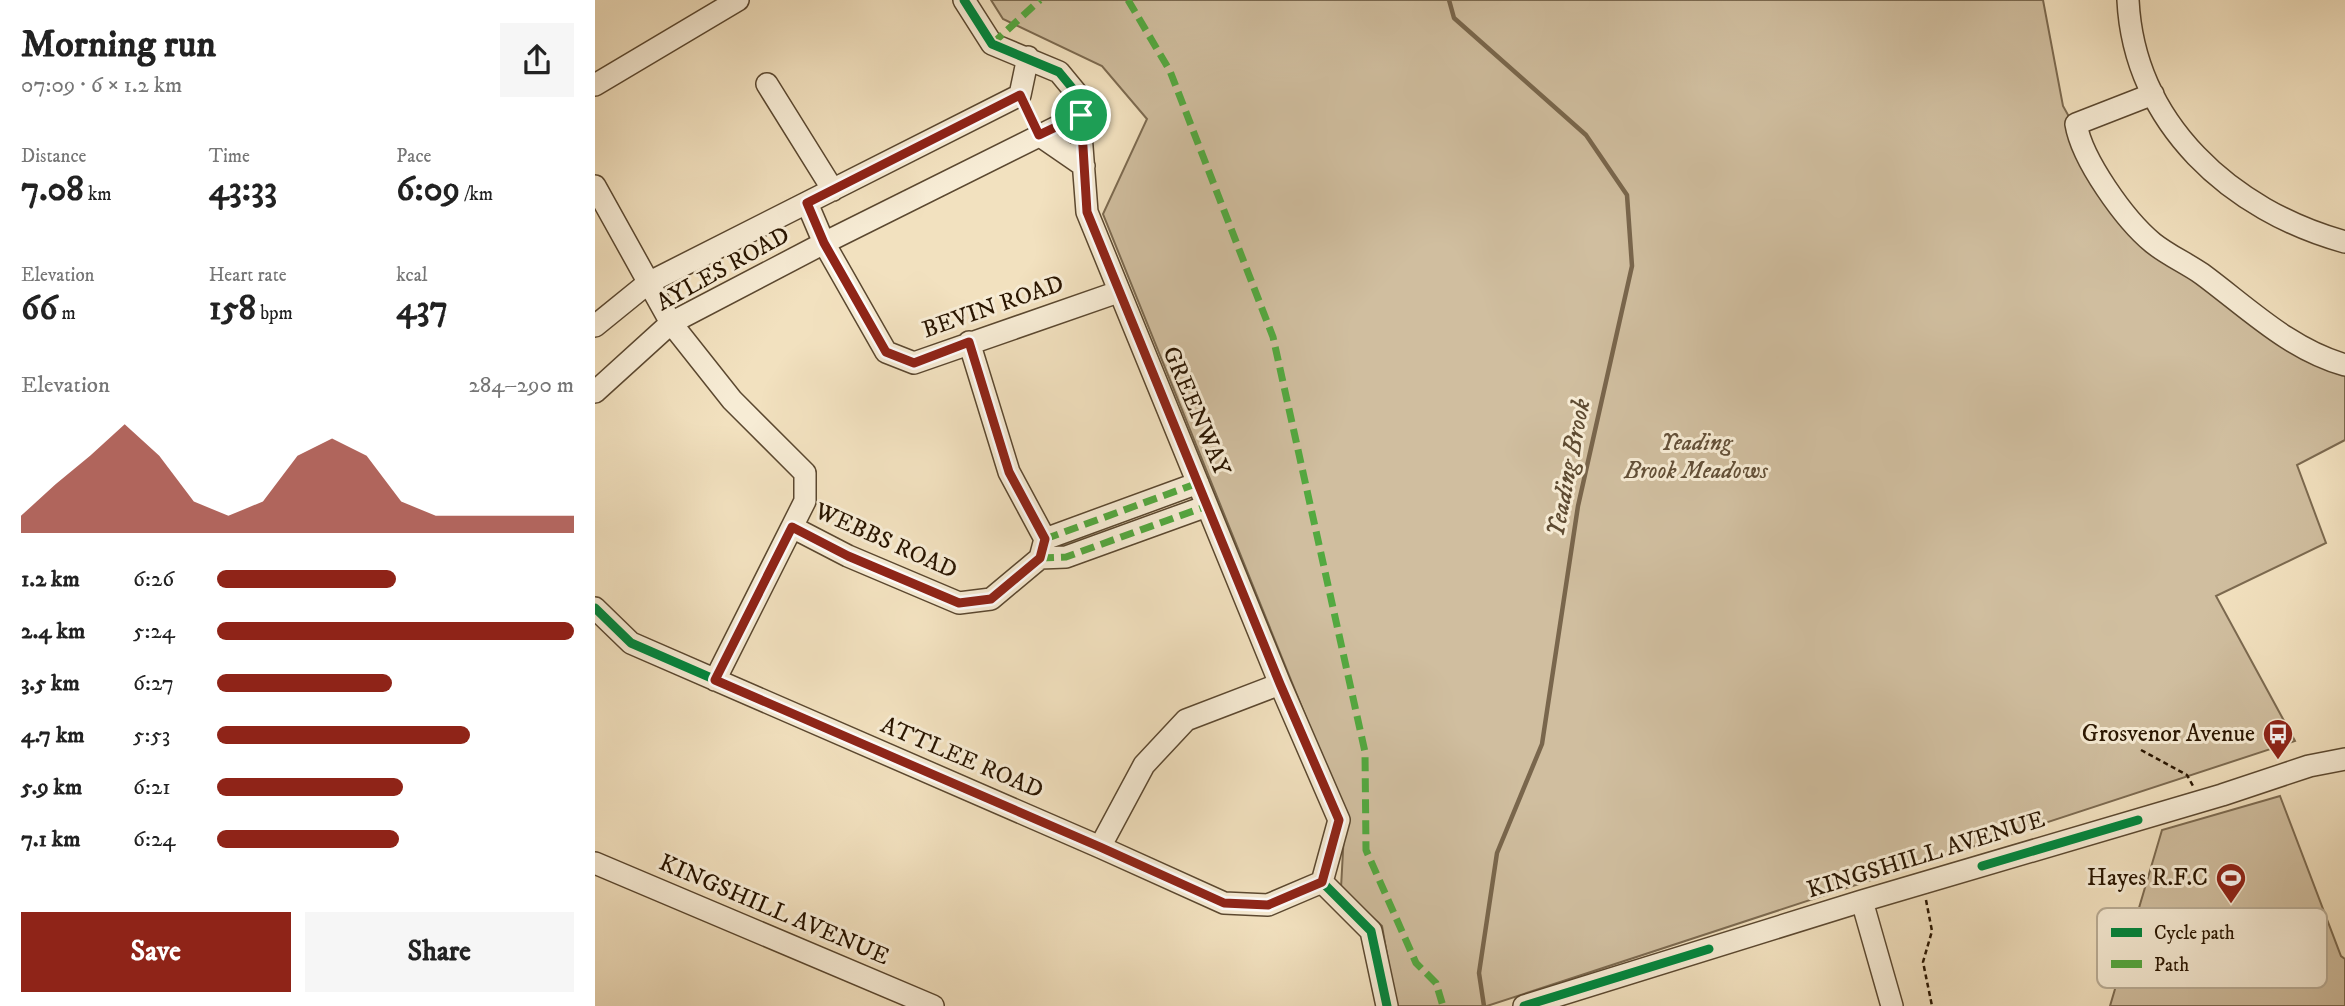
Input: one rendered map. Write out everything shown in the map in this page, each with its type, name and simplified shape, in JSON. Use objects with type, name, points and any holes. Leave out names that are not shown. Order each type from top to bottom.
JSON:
[{"type":"street","points":[[595,85],[738,0]]},
{"type":"street","name":"GREENWAY","points":[[964,0],[992,44],[1059,72],[1079,95],[1087,212],[1280,684],[1339,820],[1322,882]]},
{"type":"street","points":[[2128,0],[2135,47],[2153,94],[2187,146],[2216,177],[2273,215],[2299,227],[2345,242]]},
{"type":"street","points":[[1020,95],[1028,57]]},
{"type":"street","name":"AYLES ROAD","points":[[595,327],[648,283],[1020,95],[1059,72]]},
{"type":"street","points":[[767,84],[833,190]]},
{"type":"street","points":[[2153,94],[2076,124],[2078,139],[2087,158],[2136,226],[2152,243],[2202,274],[2280,334],[2329,360],[2345,365]]},
{"type":"street","name":"AYLES ROAD","points":[[595,392],[671,323],[824,243],[1081,115]]},
{"type":"street","points":[[1039,135],[1084,166]]},
{"type":"street","points":[[595,186],[671,323],[732,400],[806,473],[805,501],[715,680]]},
{"type":"street","name":"BEVIN ROAD","points":[[807,203],[824,243],[886,352],[914,363],[1118,292]]},
{"type":"street","points":[[969,342],[1009,472],[1043,548],[1066,557],[1207,506]]},
{"type":"street","points":[[1043,548],[1198,483]]},
{"type":"street","name":"WEBBS ROAD","points":[[792,527],[848,556],[959,603],[991,599],[1043,548]]},
{"type":"street","name":"ATTLEE ROAD","points":[[595,608],[631,643],[1224,903],[1268,905],[1322,882]]},
{"type":"street","points":[[1100,847],[1144,765],[1186,720],[1280,684]]},
{"type":"street","name":"KINGSHILL AVENUE","points":[[1524,1006],[2309,766],[2345,759]]},
{"type":"street","name":"KINGSHILL AVENUE","points":[[595,863],[933,1006]]},
{"type":"street","points":[[1322,882],[1371,931],[1387,1006]]},
{"type":"street","points":[[1862,901],[1892,1006]]},
{"type":"path","points":[[2140,750],[2187,775],[2201,801]]},
{"type":"path","points":[[1922,883],[1932,930],[1923,962],[1932,1006]]},
{"type":"green space","name":"Yeading Brook Meadows","points":[[991,0],[2043,0],[2063,106],[2125,217],[2336,373],[2345,375],[2345,440],[2297,465],[2326,543],[2216,596],[2295,741],[1487,1006],[1396,1006],[1382,926],[1341,888],[1345,814],[1103,214],[1147,119],[1102,66],[1003,19]]},
{"type":"green space","points":[[2280,796],[2323,908],[2139,908],[2162,830]]},
{"type":"green space","points":[[2327,919],[2341,956],[2345,959],[2345,1006],[2110,1006],[2115,988],[2327,988]]},
{"type":"waterway","name":"Yeading Brook","points":[[1449,0],[1454,18],[1586,135],[1627,195],[1632,266],[1578,506],[1542,744],[1497,853],[1479,973],[1484,1006]]},
{"type":"marked path","points":[[992,44],[1040,0]]},
{"type":"marked path","points":[[1128,0],[1170,71],[1273,337],[1365,752],[1366,850],[1416,963],[1436,983],[1443,1006]]},
{"type":"marked path","points":[[1045,539],[1198,483]]},
{"type":"marked path","points":[[1040,558],[1066,557],[1207,506]]},
{"type":"cycle path","points":[[964,0],[992,44],[1059,72],[1078,95],[1087,212],[1280,684],[1339,820],[1322,882]]},
{"type":"cycle path","points":[[595,608],[631,643],[1224,903],[1268,905],[1322,882]]},
{"type":"cycle path","points":[[1982,866],[2138,820]]},
{"type":"cycle path","points":[[1322,882],[1371,931],[1387,1006]]},
{"type":"cycle path","points":[[1524,1006],[1709,949]]},
{"type":"place","name":"Grosvenor Avenue","points":[[2278,761]]},
{"type":"place","name":"Hayes R.F.C","points":[[2231,905]]},
{"type":"route","points":[[1020,95],[1039,135],[1081,115],[1087,212],[1280,684],[1339,820],[1322,882],[1268,905],[1224,903],[715,680],[792,527],[848,556],[959,603],[991,599],[1040,558],[1045,539],[1009,472],[969,342],[914,363],[886,352],[824,243],[807,203],[1020,95]]}]
